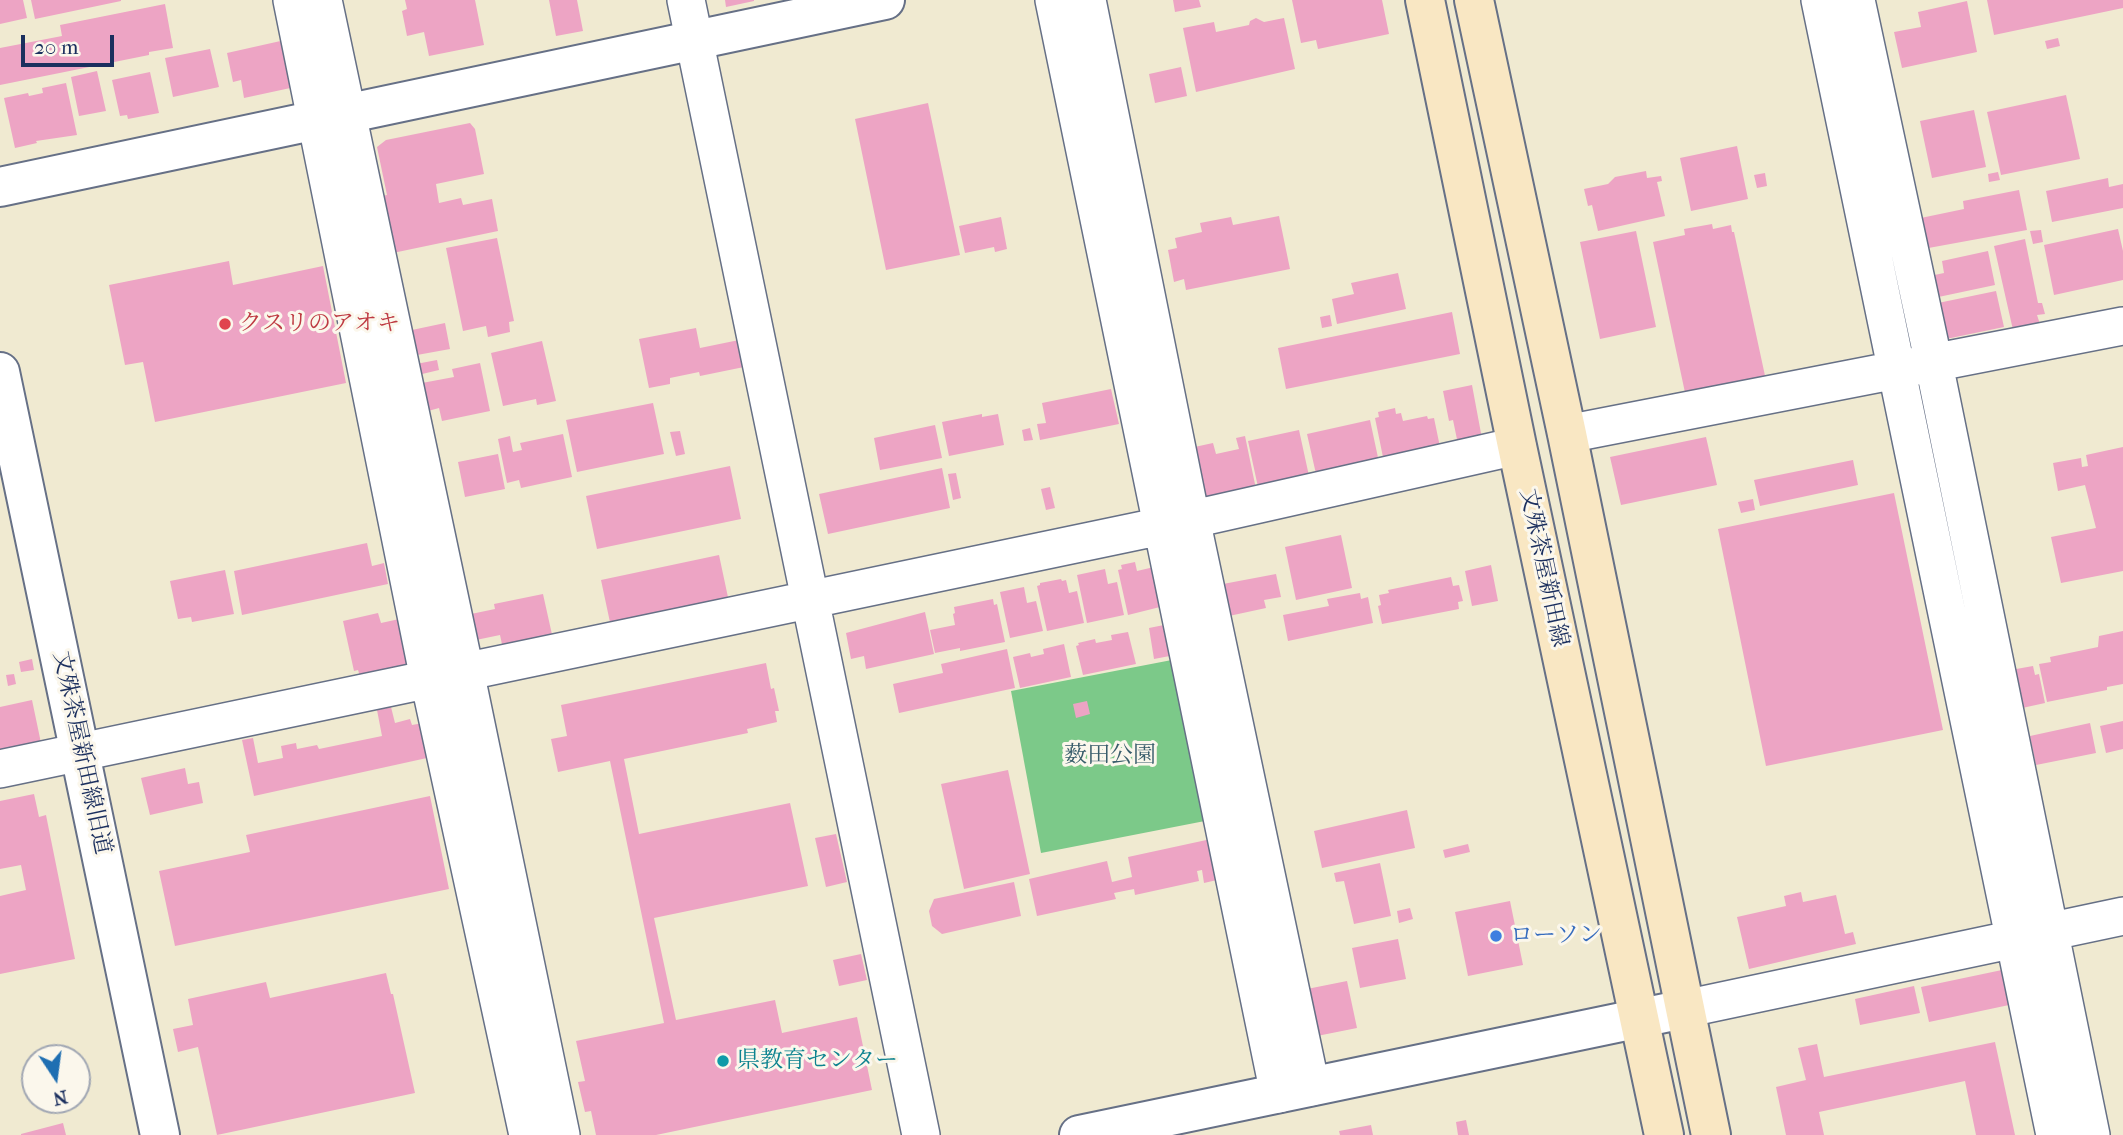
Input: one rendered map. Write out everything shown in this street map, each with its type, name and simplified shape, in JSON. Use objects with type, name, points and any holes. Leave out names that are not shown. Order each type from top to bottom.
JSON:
[{"type":"main road","name":"文殊茶屋新田線","points":[[1425,0],[1664,1135]]},
{"type":"main road","points":[[1474,0],[1567,434],[1711,1135]]},
{"type":"street","points":[[292,0],[332,116],[466,671],[561,1135]]},
{"type":"street","points":[[323,0],[332,116],[429,679],[527,1135]]},
{"type":"street","points":[[686,0],[921,1135]]},
{"type":"street","points":[[0,187],[885,0]]},
{"type":"street","points":[[1054,0],[1176,523],[1295,1090]]},
{"type":"street","points":[[1087,0],[1176,523]]},
{"type":"street","points":[[1820,0],[1896,372],[2032,935],[2091,1135]]},
{"type":"street","points":[[1856,0],[1934,364],[2032,935],[2055,1135]]},
{"type":"street","points":[[1567,434],[2123,326]]},
{"type":"street","name":"文殊茶屋新田線旧道","points":[[0,372],[160,1135]]},
{"type":"street","points":[[0,769],[1176,523],[1517,446]]},
{"type":"street","points":[[1079,1135],[2123,916]]},
{"type":"green space","name":"薮田公園","points":[[1177,659],[1210,820],[1041,853],[1011,691]]},
{"type":"building","points":[[0,0],[23,0],[27,18],[0,24]]},
{"type":"building","points":[[31,0],[121,0],[121,1],[35,19]]},
{"type":"building","points":[[405,0],[475,0],[484,45],[429,56],[424,32],[407,36],[402,11],[407,9]]},
{"type":"building","points":[[549,0],[577,0],[583,31],[556,36]]},
{"type":"building","points":[[725,0],[754,0],[754,1],[726,7]]},
{"type":"building","points":[[1173,0],[1199,0],[1201,7],[1175,12]]},
{"type":"building","points":[[1292,0],[1382,0],[1389,34],[1318,49],[1316,40],[1301,43]]},
{"type":"building","points":[[1987,0],[2123,0],[2123,8],[1994,35]]},
{"type":"building","points":[[1967,1],[1977,52],[1902,68],[1894,32],[1921,27],[1918,12]]},
{"type":"building","points":[[165,4],[173,48],[0,85],[0,48],[62,36],[60,25]]},
{"type":"building","points":[[1256,18],[1264,22],[1284,18],[1295,69],[1196,92],[1183,28],[1214,22],[1216,32],[1249,25],[1250,21]]},
{"type":"building","points":[[2058,38],[2060,46],[2047,49],[2045,41]]},
{"type":"building","points":[[285,40],[295,87],[244,98],[241,80],[233,82],[227,53]]},
{"type":"building","points":[[210,49],[219,87],[173,97],[165,58]]},
{"type":"building","points":[[1181,67],[1187,96],[1155,103],[1149,74]]},
{"type":"building","points":[[97,71],[106,111],[79,116],[71,77]]},
{"type":"building","points":[[150,72],[159,113],[128,119],[127,115],[120,116],[112,80]]},
{"type":"building","points":[[66,83],[77,135],[36,141],[37,143],[15,148],[4,98],[43,93],[42,88]]},
{"type":"building","points":[[2066,95],[2080,159],[2001,175],[1987,112]]},
{"type":"building","points":[[928,103],[960,255],[886,270],[855,119]]},
{"type":"building","points":[[1974,110],[1986,167],[1932,178],[1920,121]]},
{"type":"building","points":[[470,123],[475,129],[484,174],[436,184],[439,203],[461,198],[463,205],[492,199],[498,231],[388,254],[376,197],[387,195],[377,147],[386,140]]},
{"type":"building","points":[[1737,146],[1748,199],[1691,211],[1680,158]]},
{"type":"building","points":[[1646,171],[1647,178],[1661,176],[1662,181],[1657,182],[1665,216],[1598,231],[1592,205],[1588,206],[1584,189],[1608,184],[1615,177]]},
{"type":"building","points":[[1998,172],[2000,180],[1989,182],[1988,174]]},
{"type":"building","points":[[1765,173],[1767,186],[1757,188],[1754,175]]},
{"type":"building","points":[[2108,178],[2109,187],[2123,184],[2123,208],[2052,222],[2046,191]]},
{"type":"building","points":[[2019,190],[2027,230],[1923,249],[1916,219],[1964,209],[1963,201]]},
{"type":"building","points":[[1279,216],[1290,269],[1186,290],[1184,279],[1174,282],[1168,250],[1177,248],[1175,238],[1202,232],[1200,223],[1231,217],[1233,225]]},
{"type":"building","points":[[1001,217],[1007,249],[995,252],[994,247],[965,253],[959,226]]},
{"type":"building","points":[[1712,224],[1713,229],[1731,225],[1734,232],[1767,385],[1687,402],[1653,242],[1685,235],[1684,229]]},
{"type":"building","points":[[2118,229],[2123,251],[2123,280],[2054,295],[2044,245]]},
{"type":"building","points":[[2041,230],[2043,242],[2033,244],[2030,231]]},
{"type":"building","points":[[1636,231],[1656,327],[1600,339],[1580,242]]},
{"type":"building","points":[[497,238],[514,321],[509,322],[510,332],[488,337],[486,326],[463,331],[446,248]]},
{"type":"building","points":[[2025,239],[2038,303],[2042,303],[2045,314],[2037,315],[2040,324],[2013,330],[1994,246]]},
{"type":"building","points":[[1988,251],[1995,285],[1929,299],[1925,277],[1944,273],[1942,261]]},
{"type":"building","name":"クスリのアオキ","points":[[229,261],[233,285],[323,266],[346,383],[155,422],[143,362],[125,365],[109,285]]},
{"type":"building","points":[[1398,273],[1406,309],[1337,324],[1332,299],[1354,294],[1351,283]]},
{"type":"building","points":[[1996,291],[2004,327],[1946,339],[1938,303]]},
{"type":"building","points":[[1452,312],[1460,354],[1286,389],[1278,348]]},
{"type":"building","points":[[1330,315],[1332,326],[1322,328],[1320,317]]},
{"type":"building","points":[[445,323],[450,349],[417,355],[412,330]]},
{"type":"building","points":[[696,328],[700,348],[739,340],[744,367],[700,376],[699,372],[670,378],[670,384],[649,388],[639,339]]},
{"type":"building","points":[[542,341],[556,401],[537,405],[536,399],[503,406],[491,353]]},
{"type":"building","points":[[437,360],[439,370],[418,375],[416,364]]},
{"type":"building","points":[[480,363],[490,411],[442,421],[439,408],[428,411],[422,383],[454,377],[452,369]]},
{"type":"building","points":[[1472,385],[1483,444],[1459,449],[1453,420],[1449,421],[1443,391]]},
{"type":"building","points":[[1111,389],[1119,424],[1040,440],[1037,424],[1046,423],[1042,403]]},
{"type":"building","points":[[653,403],[664,454],[577,472],[566,420]]},
{"type":"building","points":[[1395,408],[1396,414],[1401,413],[1403,421],[1427,416],[1428,419],[1434,418],[1440,447],[1384,462],[1375,418],[1379,417],[1378,412]]},
{"type":"building","points":[[982,414],[982,417],[998,414],[1004,445],[949,456],[942,422]]},
{"type":"building","points":[[1370,420],[1380,467],[1316,474],[1307,434]]},
{"type":"building","points":[[935,425],[942,458],[880,470],[874,438]]},
{"type":"building","points":[[1030,428],[1033,440],[1024,441],[1022,430]]},
{"type":"building","points":[[1299,430],[1309,476],[1258,487],[1248,441]]},
{"type":"building","points":[[680,431],[685,454],[676,456],[670,432]]},
{"type":"building","points":[[563,434],[572,477],[521,488],[519,480],[507,483],[498,439],[510,436],[513,452],[522,450],[520,443]]},
{"type":"building","points":[[1245,436],[1256,489],[1202,500],[1190,448],[1213,443],[1216,454],[1239,449],[1236,438]]},
{"type":"building","points":[[1706,437],[1717,485],[1621,505],[1610,457]]},
{"type":"building","points":[[2123,447],[2123,571],[2061,583],[2051,537],[2096,528],[2085,485],[2058,491],[2053,463],[2081,458],[2082,467],[2088,466],[2086,455]]},
{"type":"building","points":[[498,454],[505,489],[465,497],[458,462]]},
{"type":"building","points":[[1853,460],[1858,485],[1760,506],[1754,480]]},
{"type":"building","points":[[730,466],[741,519],[597,549],[586,496]]},
{"type":"building","points":[[942,468],[950,508],[828,534],[819,494]]},
{"type":"building","points":[[956,473],[961,498],[953,500],[948,474]]},
{"type":"building","points":[[1050,487],[1055,508],[1046,510],[1041,489]]},
{"type":"building","points":[[1894,493],[1943,730],[1766,766],[1718,529]]},
{"type":"building","points":[[1753,499],[1755,510],[1741,513],[1738,502]]},
{"type":"building","points":[[1341,535],[1352,588],[1296,600],[1285,547]]},
{"type":"building","points":[[367,543],[372,566],[384,563],[388,584],[242,615],[234,571]]},
{"type":"building","points":[[719,555],[729,602],[611,627],[601,580]]},
{"type":"building","points":[[1135,562],[1137,571],[1154,567],[1161,599],[1158,599],[1160,607],[1128,615],[1118,570],[1122,569],[1121,565]]},
{"type":"building","points":[[1491,565],[1498,601],[1472,606],[1465,571]]},
{"type":"building","points":[[1105,569],[1108,584],[1117,582],[1124,615],[1087,623],[1077,575]]},
{"type":"building","points":[[225,570],[234,614],[192,622],[191,617],[178,619],[170,581]]},
{"type":"building","points":[[1276,574],[1281,597],[1264,600],[1266,608],[1229,616],[1223,584]]},
{"type":"building","points":[[1451,577],[1453,586],[1459,585],[1463,601],[1458,602],[1459,609],[1382,624],[1378,606],[1381,605],[1379,595],[1389,593],[1388,590]]},
{"type":"building","points":[[1066,580],[1069,593],[1077,591],[1084,623],[1047,631],[1037,586]]},
{"type":"building","points":[[1024,587],[1027,603],[1036,601],[1043,631],[1010,638],[1000,592]]},
{"type":"building","points":[[1360,593],[1361,599],[1368,597],[1373,623],[1288,641],[1283,615],[1329,606],[1327,599]]},
{"type":"building","points":[[543,594],[553,639],[503,649],[500,635],[476,640],[471,614],[495,609],[494,604]]},
{"type":"building","points":[[993,599],[994,605],[997,604],[1005,642],[935,653],[930,630],[955,625],[954,607]]},
{"type":"building","points":[[925,612],[934,654],[866,669],[864,656],[851,659],[846,633]]},
{"type":"building","points":[[378,613],[381,623],[404,618],[414,664],[360,676],[358,670],[354,671],[343,621]]},
{"type":"building","points":[[1169,624],[1175,655],[1154,659],[1149,628]]},
{"type":"building","points":[[2123,631],[2123,684],[2107,687],[2107,690],[2047,702],[2039,664],[2051,662],[2050,657],[2098,647],[2099,636]]},
{"type":"building","points":[[1128,632],[1136,664],[1083,675],[1076,646],[1078,643],[1095,639],[1096,643],[1112,640],[1111,635]]},
{"type":"building","points":[[1064,644],[1071,677],[1020,688],[1013,657],[1030,653],[1031,657],[1044,654],[1043,649]]},
{"type":"building","points":[[1007,649],[1015,688],[899,713],[893,684],[943,673],[941,664]]},
{"type":"building","points":[[32,659],[34,670],[21,672],[19,662]]},
{"type":"building","points":[[766,663],[779,711],[775,711],[777,722],[747,729],[748,733],[624,759],[639,834],[790,803],[808,886],[654,918],[676,1020],[775,1000],[782,1033],[857,1017],[872,1090],[656,1135],[596,1135],[591,1111],[585,1112],[578,1082],[585,1081],[576,1041],[664,1023],[610,761],[558,772],[551,739],[567,736],[561,705]]},
{"type":"building","points":[[2033,666],[2035,675],[2039,674],[2045,703],[2013,710],[2005,671]]},
{"type":"building","points":[[14,674],[16,684],[8,686],[6,675]]},
{"type":"building","points":[[32,700],[41,743],[0,758],[0,707]]},
{"type":"building","points":[[1087,701],[1090,714],[1076,718],[1073,704]]},
{"type":"building","points":[[391,707],[395,723],[410,719],[412,725],[429,722],[436,756],[254,796],[242,740],[253,738],[258,763],[283,758],[281,746],[296,743],[297,749],[317,745],[319,749],[382,736],[377,710]]},
{"type":"building","points":[[2123,721],[2123,749],[2106,753],[2100,726]]},
{"type":"building","points":[[2090,723],[2096,753],[2036,765],[2030,736]]},
{"type":"building","points":[[185,768],[188,784],[199,782],[203,803],[150,815],[141,778]]},
{"type":"building","points":[[1008,770],[1030,874],[964,889],[941,784]]},
{"type":"building","points":[[34,794],[39,817],[46,815],[75,959],[0,974],[0,896],[26,890],[21,865],[0,869],[0,801]]},
{"type":"building","points":[[430,796],[449,889],[175,946],[159,871],[250,852],[246,835]]},
{"type":"building","points":[[1407,810],[1415,848],[1322,868],[1314,831]]},
{"type":"building","points":[[836,834],[847,882],[826,887],[815,838]]},
{"type":"building","points":[[1211,839],[1217,880],[1204,883],[1202,870],[1197,871],[1199,881],[1135,895],[1134,889],[1114,893],[1116,899],[1037,916],[1029,879],[1107,861],[1112,882],[1132,877],[1128,857]]},
{"type":"building","points":[[1468,844],[1470,852],[1445,858],[1443,850]]},
{"type":"building","points":[[1380,863],[1391,916],[1354,924],[1344,881],[1336,882],[1334,873]]},
{"type":"building","points":[[1014,882],[1021,916],[942,934],[932,926],[929,911],[934,899]]},
{"type":"building","points":[[1801,892],[1803,902],[1836,895],[1845,934],[1853,932],[1856,944],[1749,969],[1737,917],[1786,906],[1784,896]]},
{"type":"building","points":[[1510,901],[1523,965],[1468,976],[1455,912]]},
{"type":"building","points":[[1410,908],[1413,919],[1399,923],[1397,911]]},
{"type":"building","points":[[1398,939],[1406,979],[1360,988],[1352,948]]},
{"type":"building","points":[[861,954],[867,980],[839,986],[833,960]]},
{"type":"building","points":[[2002,970],[2009,1005],[1929,1022],[1921,987]]},
{"type":"building","points":[[386,973],[415,1093],[217,1135],[198,1047],[178,1052],[173,1029],[193,1025],[188,999],[266,982],[270,998]]},
{"type":"building","points":[[1347,981],[1357,1028],[1317,1036],[1307,989]]},
{"type":"building","points":[[1914,986],[1920,1013],[1860,1025],[1855,999]]},
{"type":"building","points":[[1995,1042],[2015,1135],[1976,1135],[1965,1081],[1819,1112],[1824,1135],[1786,1135],[1776,1087],[1806,1080],[1798,1048],[1817,1044],[1824,1077]]},
{"type":"building","points":[[1466,1120],[1469,1135],[1458,1135],[1456,1122]]},
{"type":"building","points":[[63,1123],[66,1135],[21,1135],[21,1134]]},
{"type":"building","points":[[1371,1125],[1373,1135],[1340,1135],[1339,1131]]},
{"type":"place","name":"クスリのアオキ","points":[[225,324]]},
{"type":"place","name":"ローソン","points":[[1496,936]]},
{"type":"place","name":"県教育センター","points":[[723,1061]]}]
